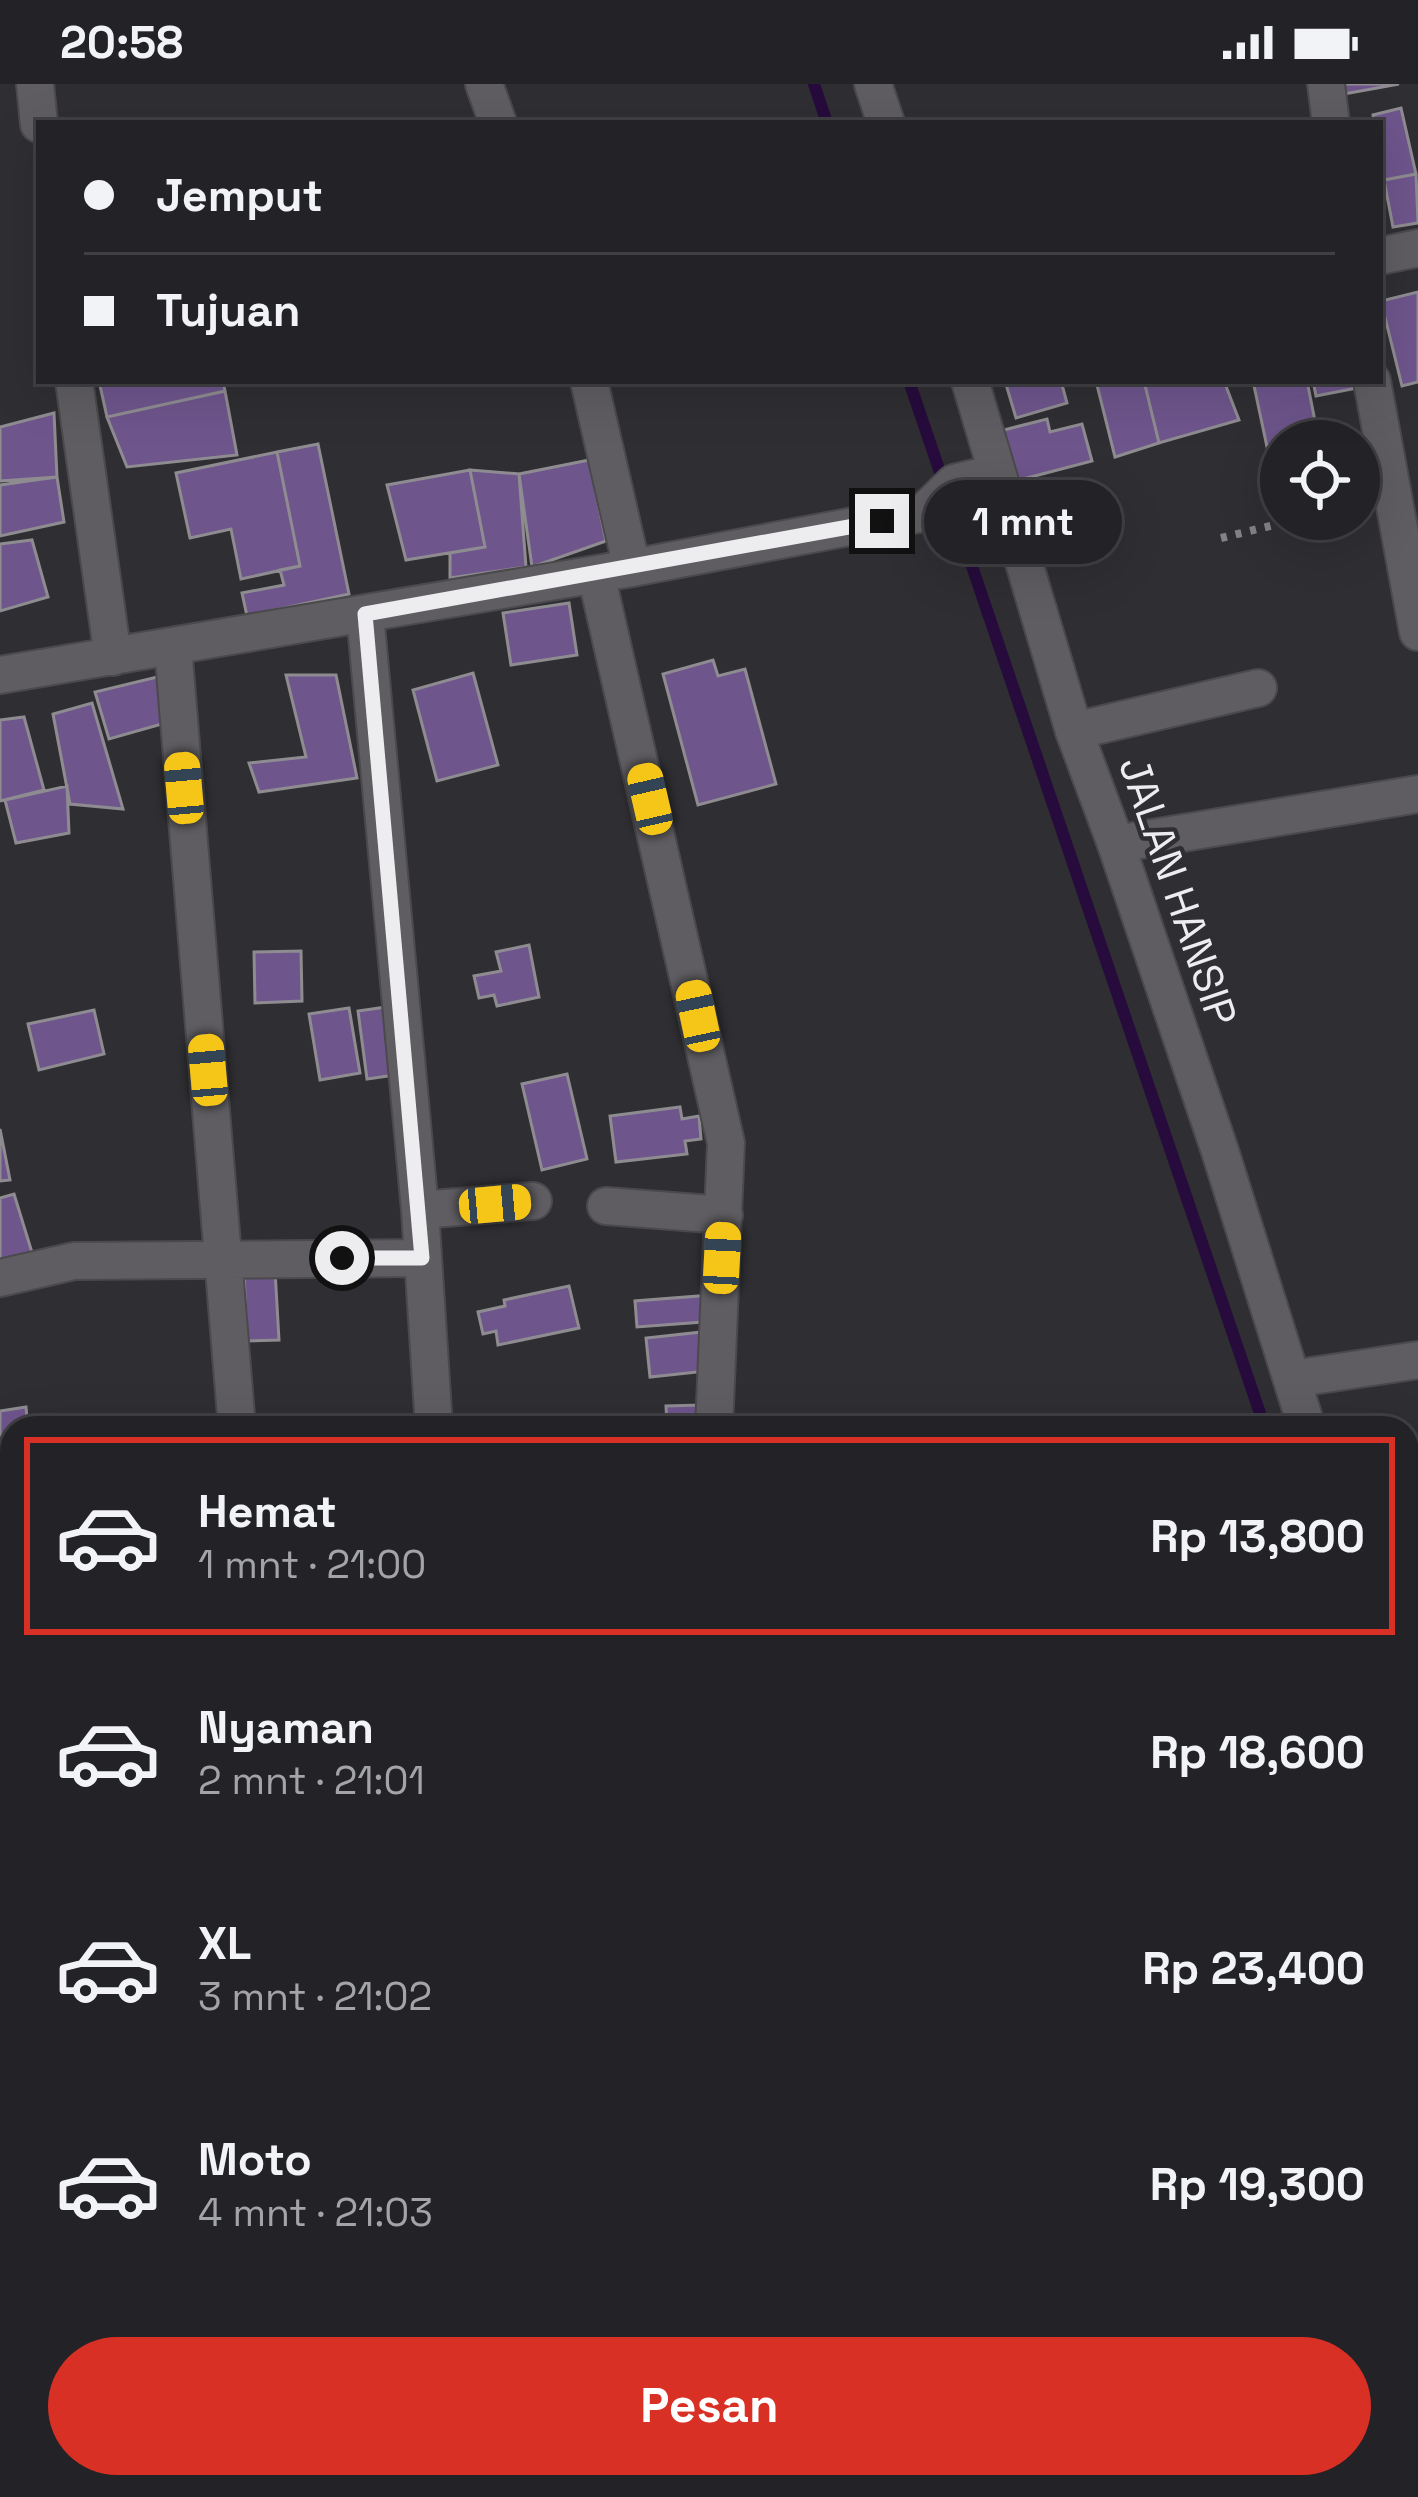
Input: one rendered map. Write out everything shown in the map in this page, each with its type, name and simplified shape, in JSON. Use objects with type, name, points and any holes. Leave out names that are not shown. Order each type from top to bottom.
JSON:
[{"type":"street","points":[[34,84],[38,120]]},
{"type":"street","points":[[484,84],[496,120]]},
{"type":"street","points":[[873,84],[885,120]]},
{"type":"street","points":[[1326,84],[1331,120]]},
{"type":"street","points":[[1383,255],[1418,248]]},
{"type":"street","points":[[74,384],[113,657]]},
{"type":"street","points":[[589,384],[614,571],[726,1143],[716,1416]]},
{"type":"street","name":"JALAN HANSIP","points":[[971,384],[1074,731],[1220,1150],[1303,1416]]},
{"type":"street","points":[[1373,384],[1418,632]]},
{"type":"street","points":[[0,675],[614,571],[923,513],[954,483],[996,473]]},
{"type":"street","points":[[365,614],[420,1210],[433,1416]]},
{"type":"street","points":[[173,647],[236,1416]]},
{"type":"street","points":[[1074,731],[1258,688]]},
{"type":"street","points":[[1116,844],[1418,794]]},
{"type":"street","points":[[420,1210],[533,1201]]},
{"type":"street","points":[[606,1206],[724,1216]]},
{"type":"street","points":[[0,1278],[74,1261],[422,1258]]},
{"type":"street","points":[[1292,1379],[1418,1360]]},
{"type":"path","points":[[1221,538],[1260,528]]},
{"type":"building","points":[[1343,84],[1399,84],[1344,94]]},
{"type":"building","points":[[1401,108],[1416,174],[1384,180],[1383,120],[1374,120],[1373,115]]},
{"type":"building","points":[[1416,174],[1418,223],[1393,227],[1384,180]]},
{"type":"building","points":[[1418,292],[1418,382],[1402,386],[1383,301]]},
{"type":"building","points":[[100,384],[224,384],[225,391],[107,417]]},
{"type":"building","points":[[1006,384],[1062,384],[1067,403],[1016,418]]},
{"type":"building","points":[[1097,384],[1145,384],[1159,443],[1115,457]]},
{"type":"building","points":[[1145,384],[1225,384],[1239,420],[1159,443]]},
{"type":"building","points":[[1254,384],[1308,384],[1315,420],[1261,420]]},
{"type":"building","points":[[1314,384],[1367,384],[1367,386],[1316,396]]},
{"type":"building","points":[[225,391],[237,455],[127,467],[107,417]]},
{"type":"building","points":[[54,413],[57,477],[0,481],[0,427]]},
{"type":"building","points":[[1047,419],[1050,432],[1082,424],[1092,461],[1004,484],[992,433]]},
{"type":"building","points":[[318,444],[349,594],[247,616],[242,593],[284,585],[280,570],[300,566],[277,452]]},
{"type":"building","points":[[277,452],[300,566],[241,579],[231,529],[190,538],[176,473]]},
{"type":"building","points":[[589,460],[606,541],[532,567],[519,474]]},
{"type":"building","points":[[470,470],[485,547],[406,560],[387,485]]},
{"type":"building","points":[[470,470],[519,474],[526,567],[450,578],[450,553],[485,547]]},
{"type":"building","points":[[57,477],[64,522],[0,536],[0,485]]},
{"type":"building","points":[[32,540],[48,597],[0,611],[0,544]]},
{"type":"building","points":[[569,603],[577,655],[511,665],[503,613]]},
{"type":"building","points":[[713,660],[718,676],[745,669],[776,784],[698,805],[663,674]]},
{"type":"building","points":[[473,673],[498,765],[437,781],[413,690]]},
{"type":"building","points":[[286,675],[336,675],[357,778],[259,792],[249,763],[306,757]]},
{"type":"building","points":[[157,677],[169,722],[109,739],[95,692]]},
{"type":"building","points":[[92,703],[123,809],[70,804],[53,714]]},
{"type":"building","points":[[24,717],[44,790],[0,801],[0,720]]},
{"type":"building","points":[[67,786],[69,833],[16,843],[5,800]]},
{"type":"building","points":[[529,945],[539,997],[497,1006],[494,995],[479,998],[474,976],[501,971],[496,952]]},
{"type":"building","points":[[301,951],[302,1001],[255,1003],[254,952]]},
{"type":"building","points":[[393,1006],[402,1074],[367,1079],[358,1011]]},
{"type":"building","points":[[349,1008],[360,1073],[320,1080],[309,1014]]},
{"type":"building","points":[[94,1010],[104,1054],[39,1070],[28,1024]]},
{"type":"building","points":[[567,1074],[587,1159],[542,1170],[522,1084]]},
{"type":"building","points":[[680,1107],[682,1119],[699,1116],[701,1139],[685,1141],[687,1154],[616,1162],[610,1116]]},
{"type":"building","points":[[0,1129],[10,1180],[0,1181]]},
{"type":"building","points":[[14,1194],[34,1259],[0,1263],[0,1198]]},
{"type":"building","points":[[275,1270],[279,1340],[247,1341],[244,1272]]},
{"type":"building","points":[[569,1286],[579,1328],[498,1345],[496,1331],[483,1334],[478,1312],[505,1306],[504,1300]]},
{"type":"building","points":[[712,1295],[703,1322],[637,1327],[635,1301]]},
{"type":"building","points":[[702,1332],[707,1371],[650,1377],[646,1338]]},
{"type":"building","points":[[701,1405],[701,1416],[666,1416],[666,1406]]},
{"type":"building","points":[[26,1407],[27,1416],[0,1416],[0,1411]]},
{"type":"waterway","points":[[814,84],[826,120]]},
{"type":"waterway","points":[[910,384],[1261,1416]]},
{"type":"route","points":[[342,1258],[422,1258],[365,614],[882,521]]}]
